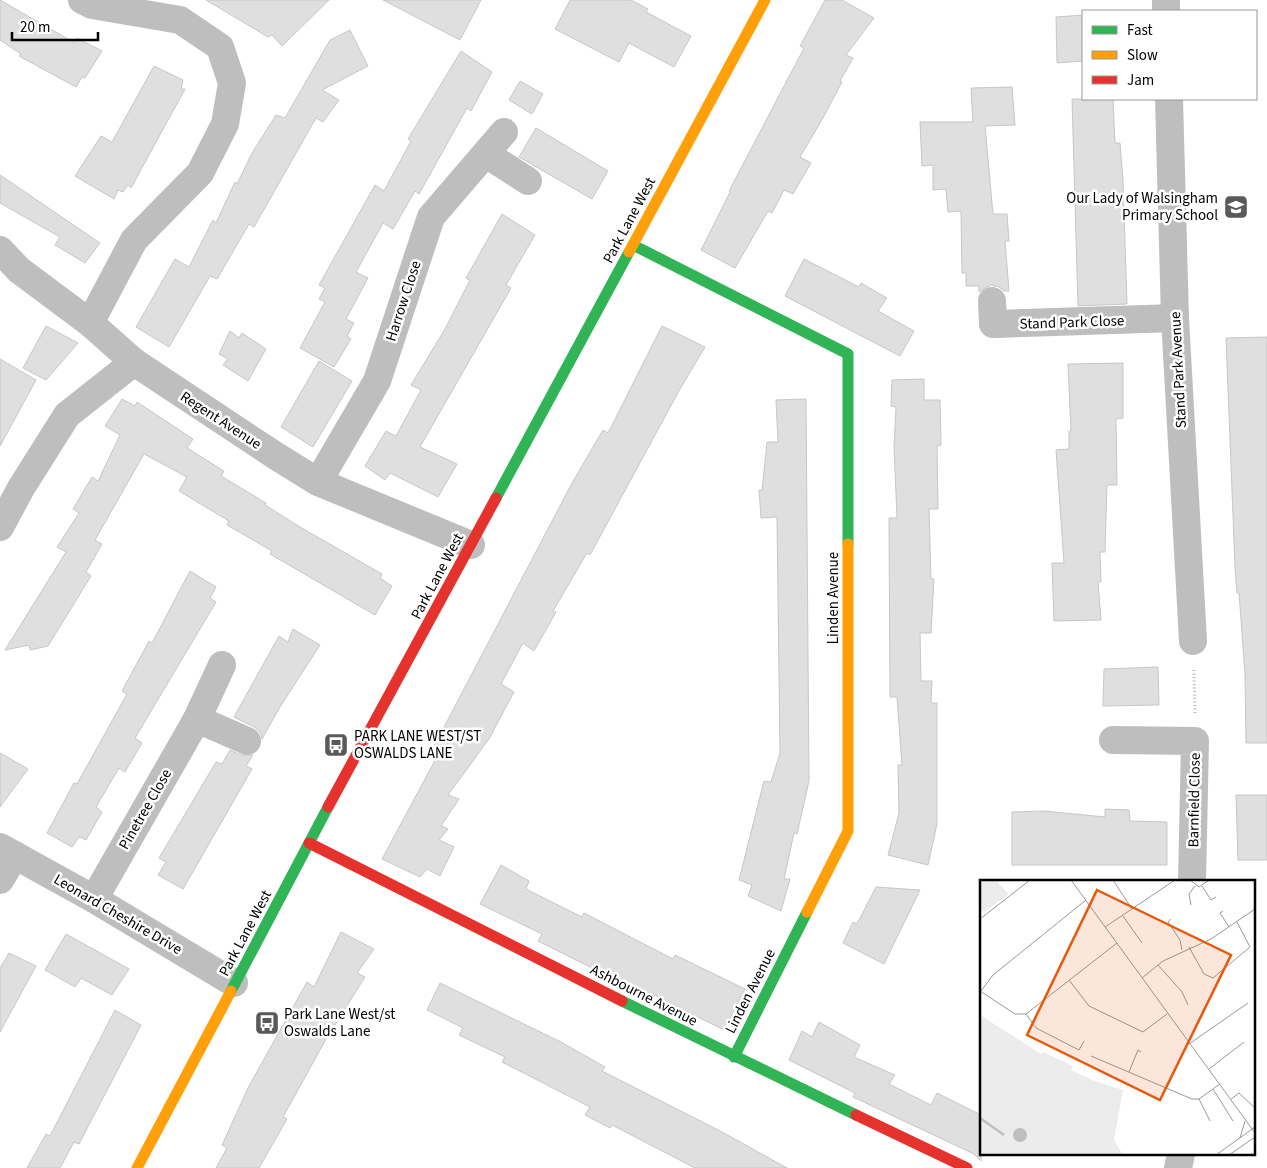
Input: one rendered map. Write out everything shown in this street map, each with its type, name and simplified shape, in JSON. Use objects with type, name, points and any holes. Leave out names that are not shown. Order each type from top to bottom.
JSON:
[{"type":"street","points":[[82,0],[92,5],[180,20],[220,47],[232,83],[225,124],[200,173],[134,240],[90,323]]},
{"type":"street","name":"Park Lane West","points":[[137,1168],[309,844],[765,0]]},
{"type":"street","name":"Stand Park Avenue","points":[[1169,100],[1175,318],[1193,641]]},
{"type":"street","name":"Harrow Close","points":[[318,482],[377,380],[431,217],[504,132]]},
{"type":"street","points":[[486,154],[528,181]]},
{"type":"street","name":"Linden Avenue","points":[[633,245],[848,354],[848,831],[734,1057]]},
{"type":"street","name":"Regent Avenue","points":[[0,250],[19,270],[90,323],[134,362],[318,482],[471,545]]},
{"type":"street","name":"Stand Park Close","points":[[992,301],[993,324],[1175,318]]},
{"type":"street","points":[[0,527],[21,488],[67,415],[134,362]]},
{"type":"street","name":"Pinetree Close","points":[[94,899],[197,719],[222,665]]},
{"type":"street","points":[[197,719],[247,741]]},
{"type":"street","name":"Barnfield Close","points":[[1113,740],[1195,741],[1192,880]]},
{"type":"street","name":"Ashbourne Avenue","points":[[309,844],[734,1057],[967,1168]]},
{"type":"street","points":[[0,880],[7,851]]},
{"type":"street","name":"Leonard Cheshire Drive","points":[[7,851],[94,899],[234,984]]},
{"type":"path","points":[[1193,641],[1195,741]]},
{"type":"building","points":[[0,0],[75,43],[77,38],[102,51],[85,78],[82,77],[76,87],[19,56],[21,54],[0,40]]},
{"type":"building","points":[[206,0],[329,0],[282,46],[272,35],[268,37]]},
{"type":"building","points":[[383,0],[481,0],[460,40]]},
{"type":"building","points":[[570,0],[631,0],[648,9],[646,12],[691,36],[674,67],[629,43],[619,62],[555,29]]},
{"type":"building","points":[[825,0],[842,0],[874,18],[846,55],[853,58],[823,118],[800,157],[811,163],[793,194],[784,190],[772,213],[768,211],[735,268],[701,250],[729,191],[804,48],[800,46]]},
{"type":"building","points":[[1082,15],[1082,61],[1057,63],[1056,17]]},
{"type":"building","points":[[350,30],[368,66],[322,90],[339,100],[323,122],[316,118],[254,227],[249,224],[217,279],[210,276],[169,347],[136,327],[175,259],[189,267],[213,220],[216,223],[235,182],[237,184],[252,153],[276,115],[285,118],[330,40]]},
{"type":"building","points":[[461,51],[492,72],[471,111],[467,108],[419,194],[415,191],[393,229],[383,223],[356,272],[368,278],[346,319],[354,323],[347,336],[351,339],[334,367],[300,348],[325,302],[319,299],[325,288],[319,285],[375,185],[384,191],[411,141],[408,139]]},
{"type":"building","points":[[154,66],[183,80],[181,89],[185,89],[131,188],[128,185],[123,192],[118,190],[114,199],[75,176],[101,136],[112,142]]},
{"type":"building","points":[[520,81],[543,94],[532,114],[509,100]]},
{"type":"building","points":[[1012,87],[1015,125],[985,126],[993,214],[1007,214],[1009,241],[1005,241],[1009,291],[1004,291],[999,287],[991,285],[979,292],[979,286],[966,286],[966,273],[962,273],[961,211],[948,212],[946,189],[933,190],[933,165],[922,166],[920,122],[973,122],[971,88]]},
{"type":"building","points":[[1072,99],[1113,100],[1115,143],[1120,143],[1123,180],[1127,304],[1078,306]]},
{"type":"building","points":[[536,128],[608,171],[592,199],[519,157]]},
{"type":"building","points":[[0,175],[100,243],[85,263],[55,245],[60,237],[0,203]]},
{"type":"building","points":[[502,214],[535,235],[506,285],[511,288],[420,447],[457,464],[438,497],[390,473],[385,480],[365,466],[386,431],[396,436],[421,390],[411,385],[445,329],[470,280],[466,278]]},
{"type":"building","points":[[804,259],[859,287],[861,283],[887,298],[878,311],[914,331],[900,356],[785,296]]},
{"type":"building","points":[[46,326],[78,343],[46,380],[23,368]]},
{"type":"building","points":[[662,326],[705,347],[680,389],[590,555],[587,553],[553,611],[556,612],[534,651],[523,643],[501,684],[514,692],[489,739],[448,795],[459,799],[441,826],[448,829],[439,840],[454,847],[440,876],[427,869],[420,877],[382,859],[440,751],[433,748],[572,483],[603,430],[608,433]]},
{"type":"building","points":[[230,331],[239,338],[242,333],[266,349],[248,381],[223,365],[228,359],[219,354]]},
{"type":"building","points":[[1267,337],[1267,743],[1246,743],[1245,673],[1239,593],[1237,593],[1235,567],[1226,338]]},
{"type":"building","points":[[0,359],[36,380],[0,446]]},
{"type":"building","points":[[319,361],[352,381],[313,447],[281,427]]},
{"type":"building","points":[[1123,363],[1123,418],[1116,419],[1117,485],[1107,485],[1105,552],[1100,552],[1101,582],[1098,582],[1101,620],[1054,621],[1052,563],[1064,563],[1056,450],[1069,449],[1069,431],[1071,431],[1068,364]]},
{"type":"building","points":[[924,379],[924,400],[940,400],[941,445],[937,446],[938,509],[929,509],[931,579],[934,579],[931,633],[920,633],[921,681],[932,681],[931,703],[937,703],[937,824],[928,865],[888,855],[899,813],[898,765],[902,765],[897,697],[890,697],[889,518],[897,518],[894,447],[896,407],[891,406],[892,380]]},
{"type":"building","points":[[122,399],[135,406],[137,402],[193,439],[187,448],[224,471],[221,476],[266,503],[265,505],[300,527],[382,574],[380,578],[392,586],[375,615],[270,554],[272,551],[227,525],[229,521],[179,491],[187,477],[144,454],[95,540],[102,544],[86,572],[91,576],[48,646],[30,650],[29,645],[5,650],[66,552],[57,547],[79,513],[73,509],[92,477],[98,481],[120,435],[105,426]]},
{"type":"building","points":[[806,399],[809,781],[797,834],[794,833],[784,879],[790,879],[781,911],[748,896],[752,885],[739,880],[764,781],[771,782],[780,753],[777,517],[761,518],[759,490],[762,490],[767,442],[778,442],[776,400]]},
{"type":"building","points":[[190,571],[216,587],[210,598],[216,602],[135,738],[142,743],[125,772],[119,768],[96,807],[102,812],[86,840],[79,837],[72,847],[47,833],[74,783],[77,784],[127,694],[122,691],[149,641],[152,643]]},
{"type":"building","points":[[293,629],[320,645],[262,739],[260,732],[254,727],[234,717],[279,636],[288,642]]},
{"type":"building","points":[[1158,667],[1159,705],[1103,706],[1104,669]]},
{"type":"building","points":[[230,750],[241,755],[253,755],[246,766],[252,769],[183,889],[158,875],[166,862],[159,858],[216,762],[222,764]]},
{"type":"building","points":[[0,753],[28,769],[0,807]]},
{"type":"building","points":[[1236,795],[1267,795],[1267,860],[1238,860]]},
{"type":"building","points":[[1105,809],[1129,810],[1130,821],[1167,822],[1167,865],[1012,865],[1012,812],[1044,811],[1105,817]]},
{"type":"building","points":[[501,865],[529,881],[526,889],[582,917],[584,913],[673,959],[675,955],[745,989],[724,1030],[648,992],[646,995],[538,941],[542,934],[480,904]]},
{"type":"building","points":[[876,887],[920,890],[884,964],[843,943],[853,922],[857,924]]},
{"type":"building","points":[[341,932],[374,949],[357,973],[365,977],[325,1041],[283,1117],[287,1119],[259,1168],[216,1168],[227,1148],[222,1145],[249,1086],[307,982],[314,987]]},
{"type":"building","points":[[66,934],[129,969],[112,995],[81,978],[75,987],[45,970]]},
{"type":"building","points":[[9,953],[36,966],[0,1032],[0,968]]},
{"type":"building","points":[[440,983],[561,1042],[605,1067],[602,1071],[724,1133],[787,1168],[695,1168],[612,1125],[610,1128],[585,1115],[590,1107],[502,1062],[505,1057],[459,1035],[463,1028],[427,1010]]},
{"type":"building","points":[[115,1010],[141,1025],[79,1144],[74,1142],[60,1168],[27,1168],[46,1134],[50,1136]]},
{"type":"building","points":[[819,1022],[860,1045],[854,1057],[895,1075],[889,1084],[931,1105],[937,1093],[980,1114],[981,1161],[974,1154],[853,1097],[855,1093],[789,1060],[802,1031],[812,1037]]},
{"type":"traffic: fast","points":[[633,245],[848,354],[848,544]]},
{"type":"traffic: fast","points":[[496,498],[629,252]]},
{"type":"traffic: fast","points":[[231,991],[328,807]]},
{"type":"traffic: fast","points":[[734,1057],[807,912]]},
{"type":"traffic: fast","points":[[622,1001],[856,1115]]},
{"type":"traffic: slow","points":[[629,252],[765,0]]},
{"type":"traffic: slow","points":[[807,912],[848,831],[848,544]]},
{"type":"traffic: slow","points":[[137,1168],[231,991]]},
{"type":"traffic: jam","points":[[328,807],[496,498]]},
{"type":"traffic: jam","points":[[309,843],[622,1001]]},
{"type":"traffic: jam","points":[[856,1115],[967,1168]]},
{"type":"place","name":"Our Lady of Walsingham Primary School","points":[[1236,207]]},
{"type":"place","name":"PARK LANE WEST/ST OSWALDS LANE","points":[[336,745]]},
{"type":"place","name":"Park Lane West/st Oswalds Lane","points":[[267,1023]]}]
